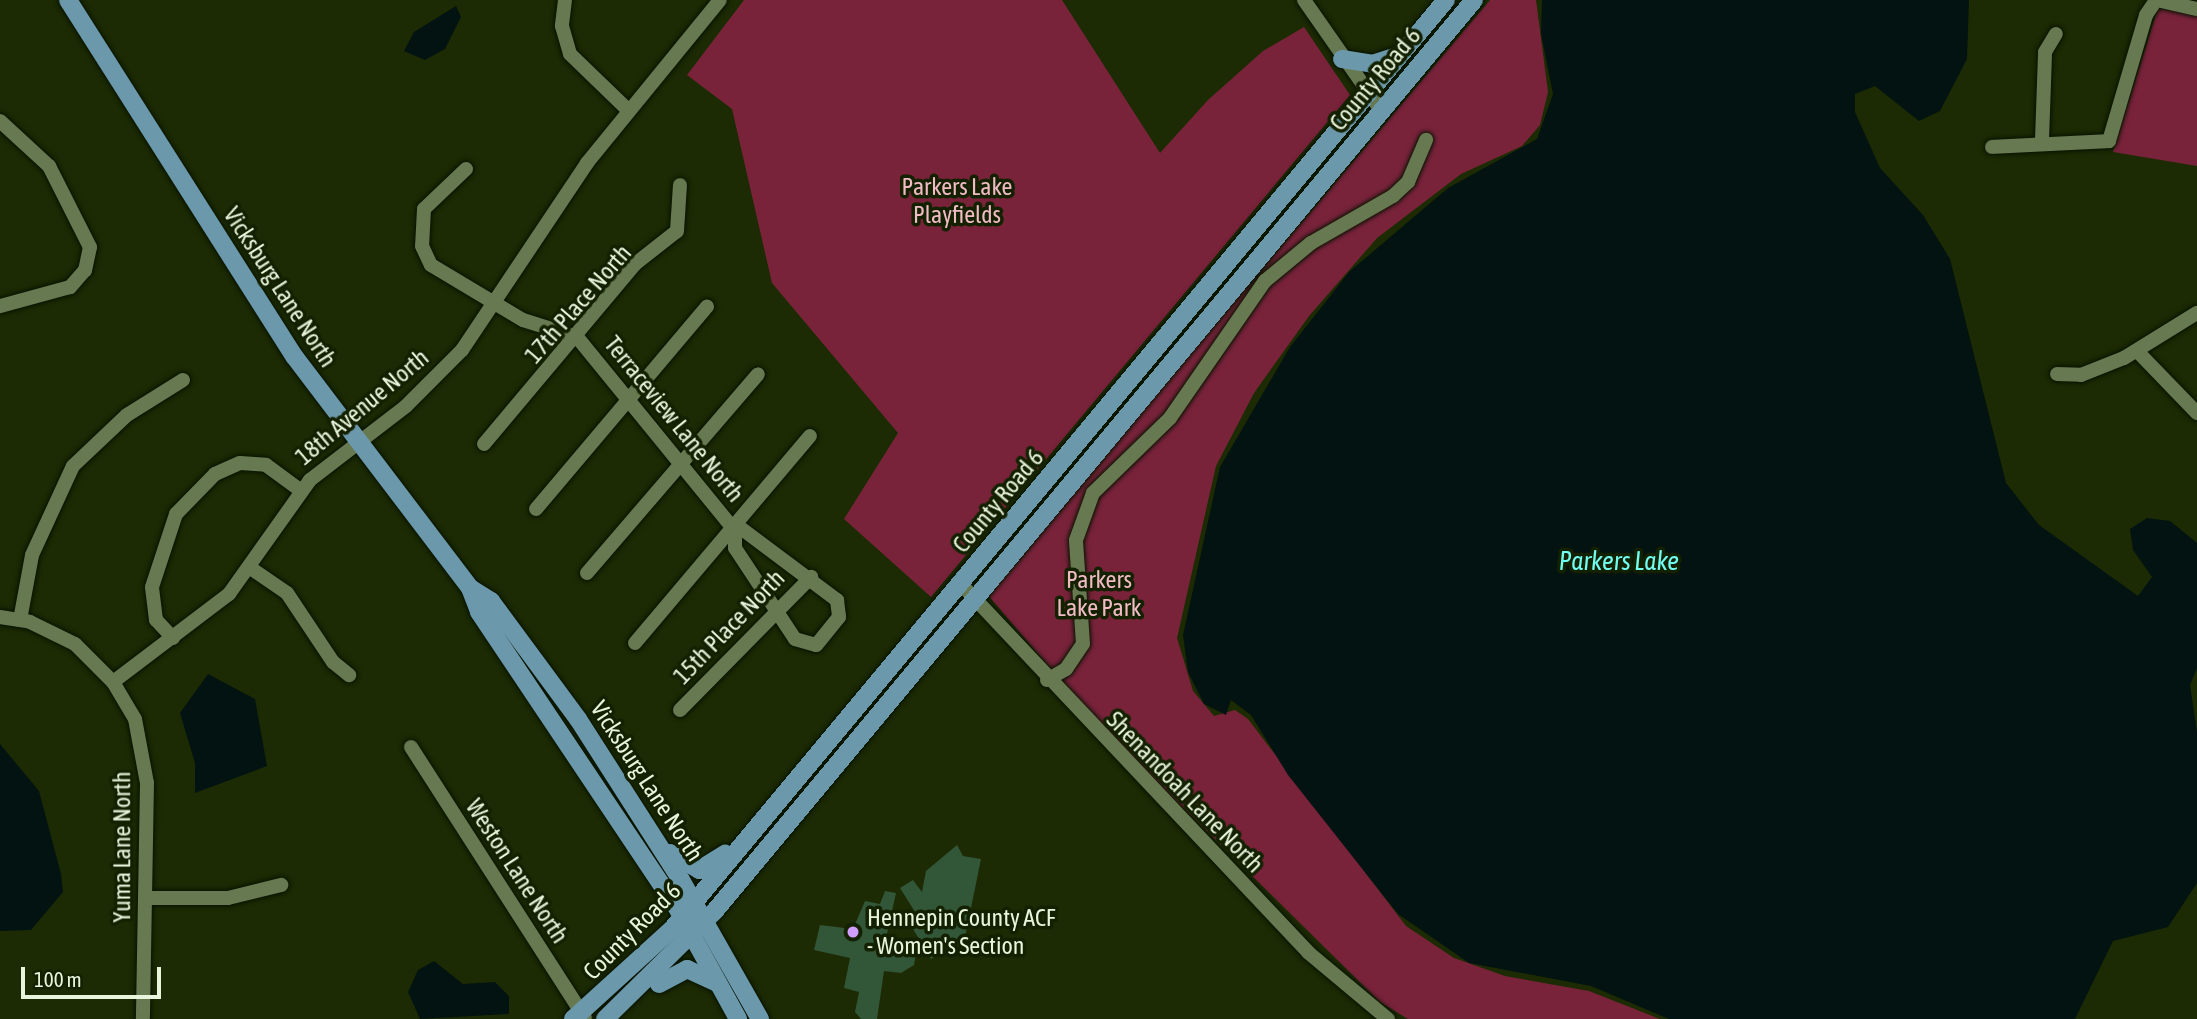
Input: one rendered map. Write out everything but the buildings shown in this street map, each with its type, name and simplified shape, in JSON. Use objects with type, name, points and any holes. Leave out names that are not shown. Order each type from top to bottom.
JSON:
[{"type":"main road","name":"Vicksburg Lane North","points":[[68,0],[243,278],[355,442],[470,587],[491,601],[547,675],[654,836],[706,921],[760,1019]]},
{"type":"main road","name":"County Road 6","points":[[580,1017],[695,903],[1366,95],[1448,0]]},
{"type":"main road","name":"County Road 6","points":[[605,1019],[693,937],[1380,109],[1474,0]]},
{"type":"main road","points":[[1342,59],[1372,64],[1401,55]]},
{"type":"main road","name":"Vicksburg Lane North","points":[[470,587],[479,612],[682,918],[738,1019]]},
{"type":"main road","points":[[654,836],[682,865],[706,870],[789,791]]},
{"type":"main road","points":[[612,1019],[676,971],[698,971],[720,985]]},
{"type":"street","points":[[565,0],[562,26],[570,54],[627,109]]},
{"type":"street","name":"18th Avenue North","points":[[113,681],[214,608],[249,567],[300,490],[355,442],[435,379],[494,305],[627,109],[720,0]]},
{"type":"street","points":[[1304,0],[1366,95],[1380,109]]},
{"type":"street","points":[[1448,0],[1461,14]]},
{"type":"street","points":[[1992,147],[2042,140],[2109,141],[2146,15],[2157,0],[2197,9]]},
{"type":"street","points":[[2042,140],[2045,52],[2056,34]]},
{"type":"street","points":[[0,121],[49,166],[88,234],[89,259],[61,292],[0,306]]},
{"type":"street","points":[[1047,680],[1066,669],[1083,644],[1076,540],[1093,494],[1171,418],[1265,281],[1311,243],[1393,196],[1408,182],[1426,140]]},
{"type":"street","name":"Terraceview Lane North","points":[[466,169],[430,198],[422,246],[431,265],[494,305],[577,337],[735,531],[756,534],[837,600],[835,625],[808,647],[777,612]]},
{"type":"street","name":"17th Place North","points":[[484,444],[577,337],[635,264],[677,231],[680,185]]},
{"type":"street","points":[[536,509],[632,403],[707,307]]},
{"type":"street","points":[[2057,374],[2081,375],[2138,352],[2197,313]]},
{"type":"street","points":[[2138,352],[2197,413]]},
{"type":"street","points":[[587,573],[683,466],[758,374]]},
{"type":"street","points":[[20,620],[32,555],[73,466],[127,415],[183,380]]},
{"type":"street","points":[[635,643],[735,531],[810,436]]},
{"type":"street","points":[[173,638],[156,620],[152,587],[176,514],[215,474],[240,463],[267,466],[300,490]]},
{"type":"street","points":[[735,531],[735,548],[777,612]]},
{"type":"street","points":[[249,567],[287,593],[333,662],[349,675]]},
{"type":"street","name":"15th Place North","points":[[680,709],[811,577]]},
{"type":"street","name":"Shenandoah Lane North","points":[[961,584],[1047,680],[1309,953],[1388,1019]]},
{"type":"street","points":[[0,617],[20,620],[75,644],[113,681]]},
{"type":"street","name":"Yuma Lane North","points":[[113,681],[135,719],[145,762],[143,1019]]},
{"type":"street","name":"Weston Lane North","points":[[411,747],[580,1017]]},
{"type":"street","points":[[145,898],[228,898],[281,885]]},
{"type":"green space","name":"Parkers Lake Playfields","points":[[744,0],[1062,0],[1160,153],[1208,100],[1263,51],[1304,27],[1350,95],[931,597],[844,519],[898,433],[772,283],[732,109],[687,75]]},
{"type":"green space","name":"Parkers Lake Park","points":[[1490,0],[1536,0],[1548,92],[1540,125],[1522,146],[1461,174],[1377,238],[1309,316],[1254,393],[1216,466],[1177,638],[1193,691],[1214,716],[1235,710],[1248,719],[1406,926],[1454,958],[1505,976],[1589,991],[1660,1019],[1408,1019],[1380,1002],[1098,724],[987,594]]},
{"type":"green space","points":[[2158,8],[2197,15],[2197,166],[2113,152]]},
{"type":"water","name":"Parkers Lake","points":[[1542,0],[1969,0],[1967,59],[1940,111],[1919,121],[1875,86],[1855,94],[1855,112],[1880,168],[1923,215],[1950,259],[2006,483],[2039,525],[2138,596],[2152,577],[2133,550],[2130,529],[2147,518],[2170,521],[2197,543],[2197,668],[2190,685],[2197,732],[2197,883],[2168,927],[2113,941],[2075,1019],[1669,1019],[1591,986],[1469,963],[1398,914],[1288,775],[1251,715],[1231,700],[1226,715],[1204,704],[1188,672],[1183,635],[1220,467],[1290,347],[1349,272],[1448,188],[1537,139],[1553,94],[1541,34]]},
{"type":"water","points":[[456,6],[461,17],[445,49],[425,60],[404,51],[414,32]]},
{"type":"water","points":[[208,674],[255,699],[267,766],[195,793],[195,763],[180,713]]},
{"type":"water","points":[[0,744],[39,791],[61,874],[63,892],[31,930],[0,931]]},
{"type":"water","points":[[434,961],[463,984],[495,982],[509,996],[509,1014],[420,1019],[408,992],[418,970]]},
{"type":"place","name":"Hennepin County ACF - Women's Section","points":[[853,932]]}]
